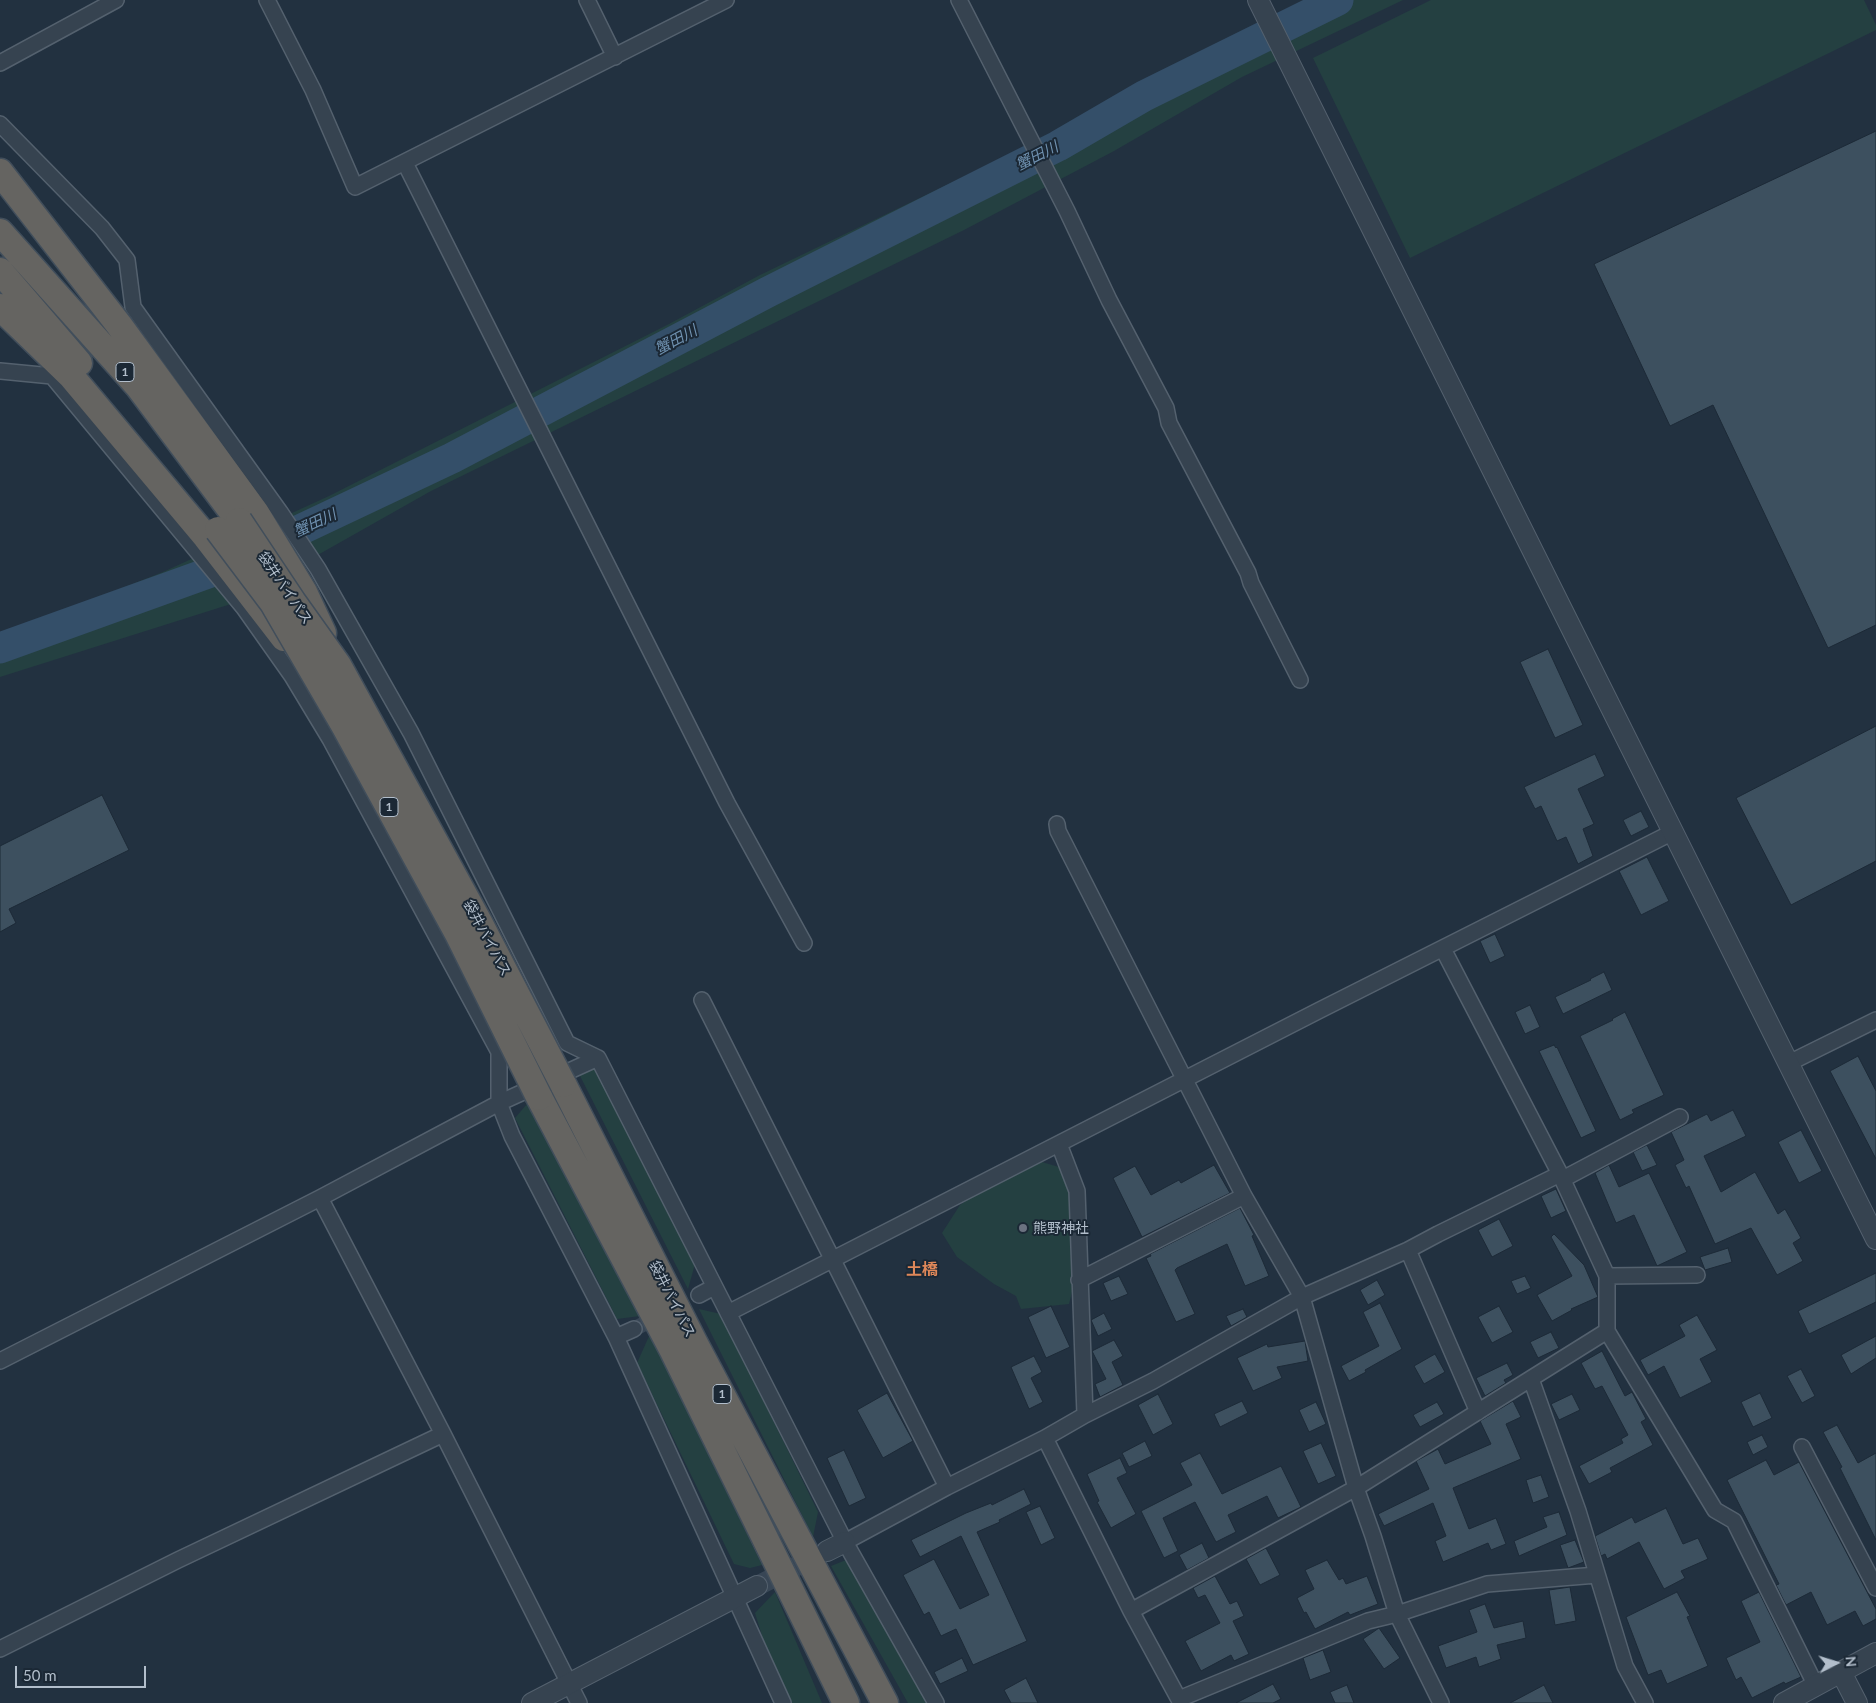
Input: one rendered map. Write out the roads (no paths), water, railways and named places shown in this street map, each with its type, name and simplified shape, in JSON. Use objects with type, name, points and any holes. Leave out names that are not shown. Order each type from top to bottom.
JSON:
[{"type":"highway","points":[[0,172],[119,326],[233,528]]},
{"type":"highway","name":"袋井バイパス","points":[[0,232],[138,386],[233,528],[292,602],[338,665],[479,922],[694,1342],[885,1703]]},
{"type":"highway","name":"袋井バイパス","points":[[0,271],[193,496],[233,528],[273,603],[345,726],[458,934],[539,1097],[673,1351],[846,1703]]},
{"type":"highway","points":[[0,307],[233,528]]},
{"type":"street","points":[[0,63],[116,0]]},
{"type":"street","points":[[266,0],[313,90],[355,187],[726,0]]},
{"type":"street","points":[[588,0],[615,57]]},
{"type":"street","points":[[958,0],[1067,211],[1109,300],[1166,408],[1169,423],[1248,573],[1251,583],[1300,680]]},
{"type":"street","points":[[1258,0],[1876,1239]]},
{"type":"street","points":[[0,124],[102,228],[127,260],[133,307],[233,528],[233,596],[292,676],[330,739],[499,1052],[499,1103],[512,1136],[616,1337],[783,1703]]},
{"type":"street","points":[[405,163],[727,803],[804,942]]},
{"type":"street","points":[[0,370],[52,376],[233,528],[318,569],[411,733],[566,1043],[598,1058],[845,1542],[936,1703]]},
{"type":"street","points":[[1057,824],[1058,831],[1244,1196],[1302,1297],[1356,1488],[1374,1536],[1397,1614],[1441,1703]]},
{"type":"street","points":[[728,1313],[1673,832]]},
{"type":"street","points":[[1443,949],[1562,1177],[1606,1276],[1607,1331],[1715,1510],[1734,1521],[1816,1686]]},
{"type":"street","points":[[702,1000],[947,1487]]},
{"type":"street","points":[[1789,1063],[1876,1020]]},
{"type":"street","points":[[0,1361],[320,1198],[499,1103],[598,1058]]},
{"type":"street","points":[[827,1551],[947,1487],[1153,1382],[1302,1297],[1408,1250],[1438,1234],[1562,1177],[1680,1117]]},
{"type":"street","points":[[1059,1144],[1077,1191],[1079,1280],[1086,1415]]},
{"type":"street","points":[[1079,1280],[1244,1196]]},
{"type":"street","points":[[320,1198],[443,1434],[579,1703]]},
{"type":"street","points":[[1408,1250],[1478,1412]]},
{"type":"street","points":[[1606,1276],[1697,1275]]},
{"type":"street","points":[[699,1295],[714,1287]]},
{"type":"street","points":[[616,1337],[634,1329]]},
{"type":"street","points":[[1132,1611],[1356,1488],[1607,1331]]},
{"type":"street","points":[[1531,1379],[1578,1511],[1625,1666],[1645,1703]]},
{"type":"street","points":[[0,1649],[178,1560],[443,1434]]},
{"type":"street","points":[[1045,1438],[1132,1611],[1180,1701],[1368,1621],[1397,1614],[1487,1584],[1598,1575]]},
{"type":"street","points":[[1802,1447],[1876,1588]]},
{"type":"street","points":[[532,1703],[757,1586]]},
{"type":"street","points":[[1784,1703],[1876,1653]]},
{"type":"street","points":[[1841,1672],[1857,1703]]},
{"type":"waterway","name":"蟹田川","points":[[0,648],[211,572],[452,458],[768,292],[1058,146],[1144,96],[1338,0]]},
{"type":"tunnel","points":[[634,1329],[699,1295]]},
{"type":"tunnel","points":[[757,1586],[821,1554]]},
{"type":"place","name":"熊野神社","points":[[1023,1228]]},
{"type":"district","name":"土橋","points":[[922,1270]]}]
